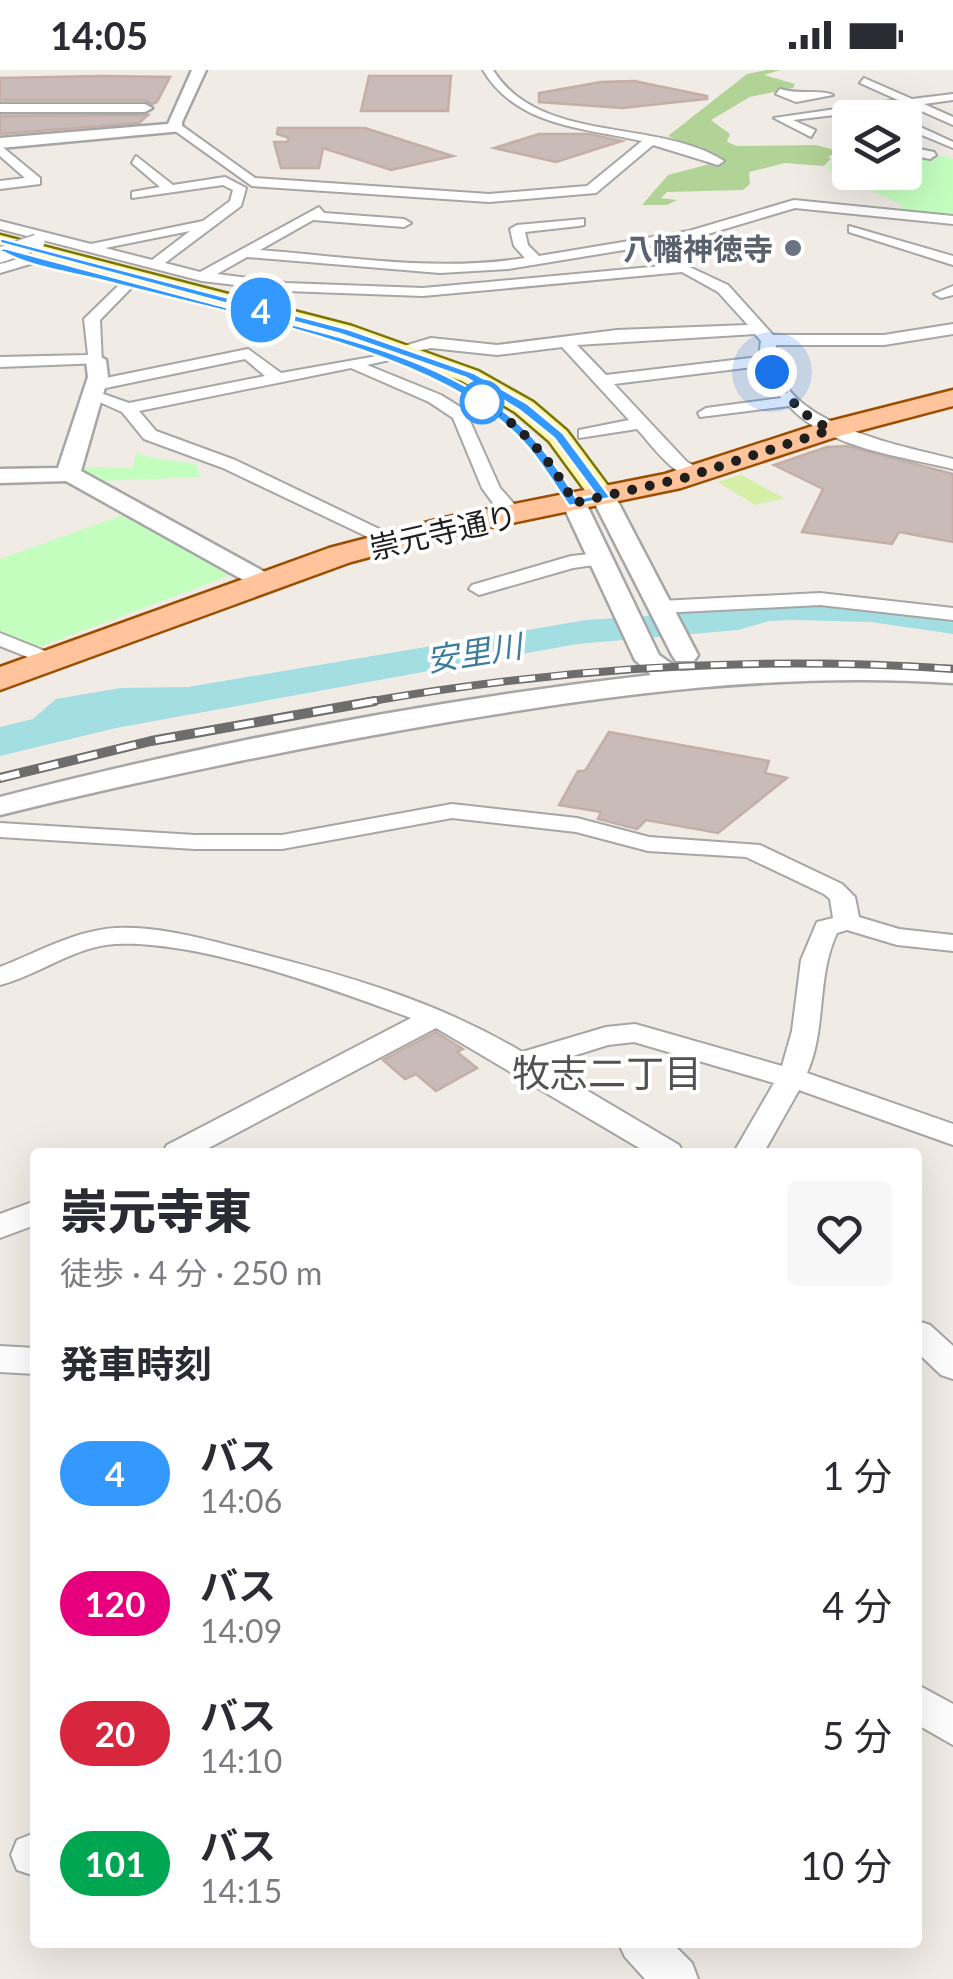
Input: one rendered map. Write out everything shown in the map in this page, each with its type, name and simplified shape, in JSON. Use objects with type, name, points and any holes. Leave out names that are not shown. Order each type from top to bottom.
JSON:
[{"type":"main road","points":[[0,241],[470,376],[524,407],[567,446],[589,500]]},
{"type":"main road","points":[[0,253],[39,246],[128,284],[395,353]]},
{"type":"main road","name":"崇元寺通り","points":[[0,679],[263,581],[388,541],[697,474],[830,430],[953,398]]},
{"type":"street","points":[[199,70],[174,125],[252,182],[490,198],[591,190],[652,140]]},
{"type":"street","points":[[488,70],[505,94],[533,110],[718,161]]},
{"type":"street","points":[[864,81],[907,100]]},
{"type":"street","points":[[922,101],[953,97],[924,84]]},
{"type":"street","points":[[852,92],[880,88]]},
{"type":"street","points":[[780,92],[832,116]]},
{"type":"street","points":[[796,99],[838,94],[852,100]]},
{"type":"street","points":[[922,107],[950,118]]},
{"type":"street","points":[[0,108],[181,108]]},
{"type":"street","points":[[811,133],[780,118],[832,111]]},
{"type":"street","points":[[922,121],[950,118]]},
{"type":"street","points":[[0,146],[177,128]]},
{"type":"street","points":[[782,137],[830,131]]},
{"type":"street","points":[[922,131],[950,144]]},
{"type":"street","points":[[0,146],[35,181],[0,185]]},
{"type":"street","points":[[922,153],[930,155]]},
{"type":"street","points":[[136,160],[170,189]]},
{"type":"street","points":[[137,196],[233,182],[240,188],[236,203],[154,264]]},
{"type":"street","points":[[245,253],[414,268],[473,268],[692,235],[794,204],[953,220]]},
{"type":"street","points":[[126,208],[154,208]]},
{"type":"street","points":[[187,210],[224,212]]},
{"type":"street","points":[[202,276],[315,213],[404,223]]},
{"type":"street","points":[[535,260],[520,246],[517,229],[578,222]]},
{"type":"street","points":[[86,248],[209,223]]},
{"type":"street","points":[[0,225],[39,246],[86,248],[202,276],[398,297],[675,267],[718,282],[752,316],[764,335],[766,361],[806,418],[830,430],[953,464]]},
{"type":"street","points":[[854,228],[953,261]]},
{"type":"street","points":[[0,269],[39,246]]},
{"type":"street","points":[[398,297],[414,268]]},
{"type":"street","points":[[70,474],[94,390],[92,319],[128,284]]},
{"type":"street","points":[[128,408],[356,364],[431,343],[484,350],[617,335],[884,340],[953,330]]},
{"type":"street","points":[[566,342],[680,466],[697,474]]},
{"type":"street","points":[[94,390],[248,354],[276,377]]},
{"type":"street","points":[[0,362],[96,360]]},
{"type":"street","points":[[600,381],[766,361]]},
{"type":"street","points":[[356,364],[368,373],[413,387],[464,418],[485,479],[502,505],[514,514]]},
{"type":"street","points":[[94,390],[128,408],[150,434],[229,464],[388,541]]},
{"type":"street","points":[[706,413],[792,401]]},
{"type":"street","points":[[585,434],[640,423]]},
{"type":"street","points":[[0,476],[70,474],[263,581]]},
{"type":"street","points":[[589,500],[601,559],[644,651]]},
{"type":"street","points":[[589,500],[660,608],[678,658]]},
{"type":"street","points":[[480,589],[570,562],[601,559]]},
{"type":"street","points":[[660,608],[820,599],[953,614]]},
{"type":"street","points":[[0,639],[53,661]]},
{"type":"street","points":[[1,788],[218,755],[678,658],[806,648],[953,654]]},
{"type":"street","points":[[1,788],[239,731],[644,651],[678,658],[798,668],[953,675]]},
{"type":"street","points":[[0,830],[195,842],[282,842],[431,812],[531,819],[577,825],[648,844],[751,850],[834,890],[842,897],[847,922]]},
{"type":"street","points":[[751,1148],[796,1065],[808,1018],[820,938],[826,928],[847,922],[897,937],[953,943]]},
{"type":"street","points":[[0,977],[115,936],[180,941],[339,982],[460,1027],[661,1148]]},
{"type":"street","points":[[186,1148],[435,1018]]},
{"type":"street","points":[[521,1062],[606,1036],[635,1032],[788,1078],[953,1135]]},
{"type":"street","points":[[0,1228],[30,1214]]},
{"type":"street","points":[[927,1337],[953,1366]]},
{"type":"street","points":[[0,1359],[30,1360]]},
{"type":"street","points":[[922,1707],[953,1727]]},
{"type":"street","points":[[646,1948],[676,1979]]},
{"type":"green space","points":[[780,70],[764,75],[795,84],[793,88],[750,97],[711,120],[730,134],[727,142],[737,146],[816,145],[832,149],[828,157],[831,159],[824,166],[785,163],[749,172],[750,184],[743,190],[667,192],[661,198],[677,200],[667,205],[642,205],[668,175],[725,160],[668,136],[747,74]]},
{"type":"green space","points":[[922,159],[953,159],[953,215],[898,211],[902,205],[871,190],[922,190]]},
{"type":"green space","points":[[136,453],[197,465],[200,477],[101,481],[83,472],[86,467],[133,468]]},
{"type":"green space","points":[[741,475],[784,498],[755,505],[718,482]]},
{"type":"green space","points":[[123,515],[231,575],[37,648],[0,634],[0,559]]},
{"type":"water","name":"安里川","points":[[812,604],[953,621],[953,634],[871,622],[794,620],[769,621],[738,630],[577,644],[116,728],[0,756],[0,727],[33,719],[56,699],[120,688],[188,687],[586,620]]},
{"type":"building","points":[[369,76],[451,76],[448,111],[361,111]]},
{"type":"building","points":[[170,77],[157,102],[152,104],[145,100],[0,100],[0,78]]},
{"type":"building","points":[[634,81],[707,99],[622,108],[539,102],[539,93],[601,82]]},
{"type":"building","points":[[148,115],[139,123],[0,134],[0,116]]},
{"type":"building","points":[[278,128],[365,128],[453,156],[391,170],[323,148],[319,168],[281,168],[274,142],[287,142],[289,138],[277,134]]},
{"type":"building","points":[[539,134],[589,134],[622,141],[556,162],[494,148]]},
{"type":"building","points":[[847,446],[953,474],[953,542],[899,532],[892,544],[802,532],[823,489],[774,465],[827,447]]},
{"type":"building","points":[[609,732],[769,761],[765,773],[787,778],[718,833],[646,820],[637,829],[598,819],[601,812],[559,805],[578,771],[585,771]]},
{"type":"building","points":[[436,1032],[463,1049],[457,1052],[477,1068],[436,1091],[416,1074],[405,1079],[383,1060]]},
{"type":"railway","points":[[361,703],[508,681],[656,668],[804,663],[953,669]]},
{"type":"railway","points":[[0,778],[151,741],[375,701]]},
{"type":"bus line","name":"4","points":[[0,241],[344,331],[470,376],[524,407],[558,436],[604,498],[574,503],[542,454],[510,422],[467,392],[406,363],[330,338],[0,250]]},
{"type":"place","name":"八幡神徳寺","points":[[793,248]]},
{"type":"district","name":"牧志二丁目","points":[[607,1072]]},
{"type":"route","points":[[482,402],[526,436],[559,476],[574,503],[684,478],[830,430],[806,418],[772,372]]}]
